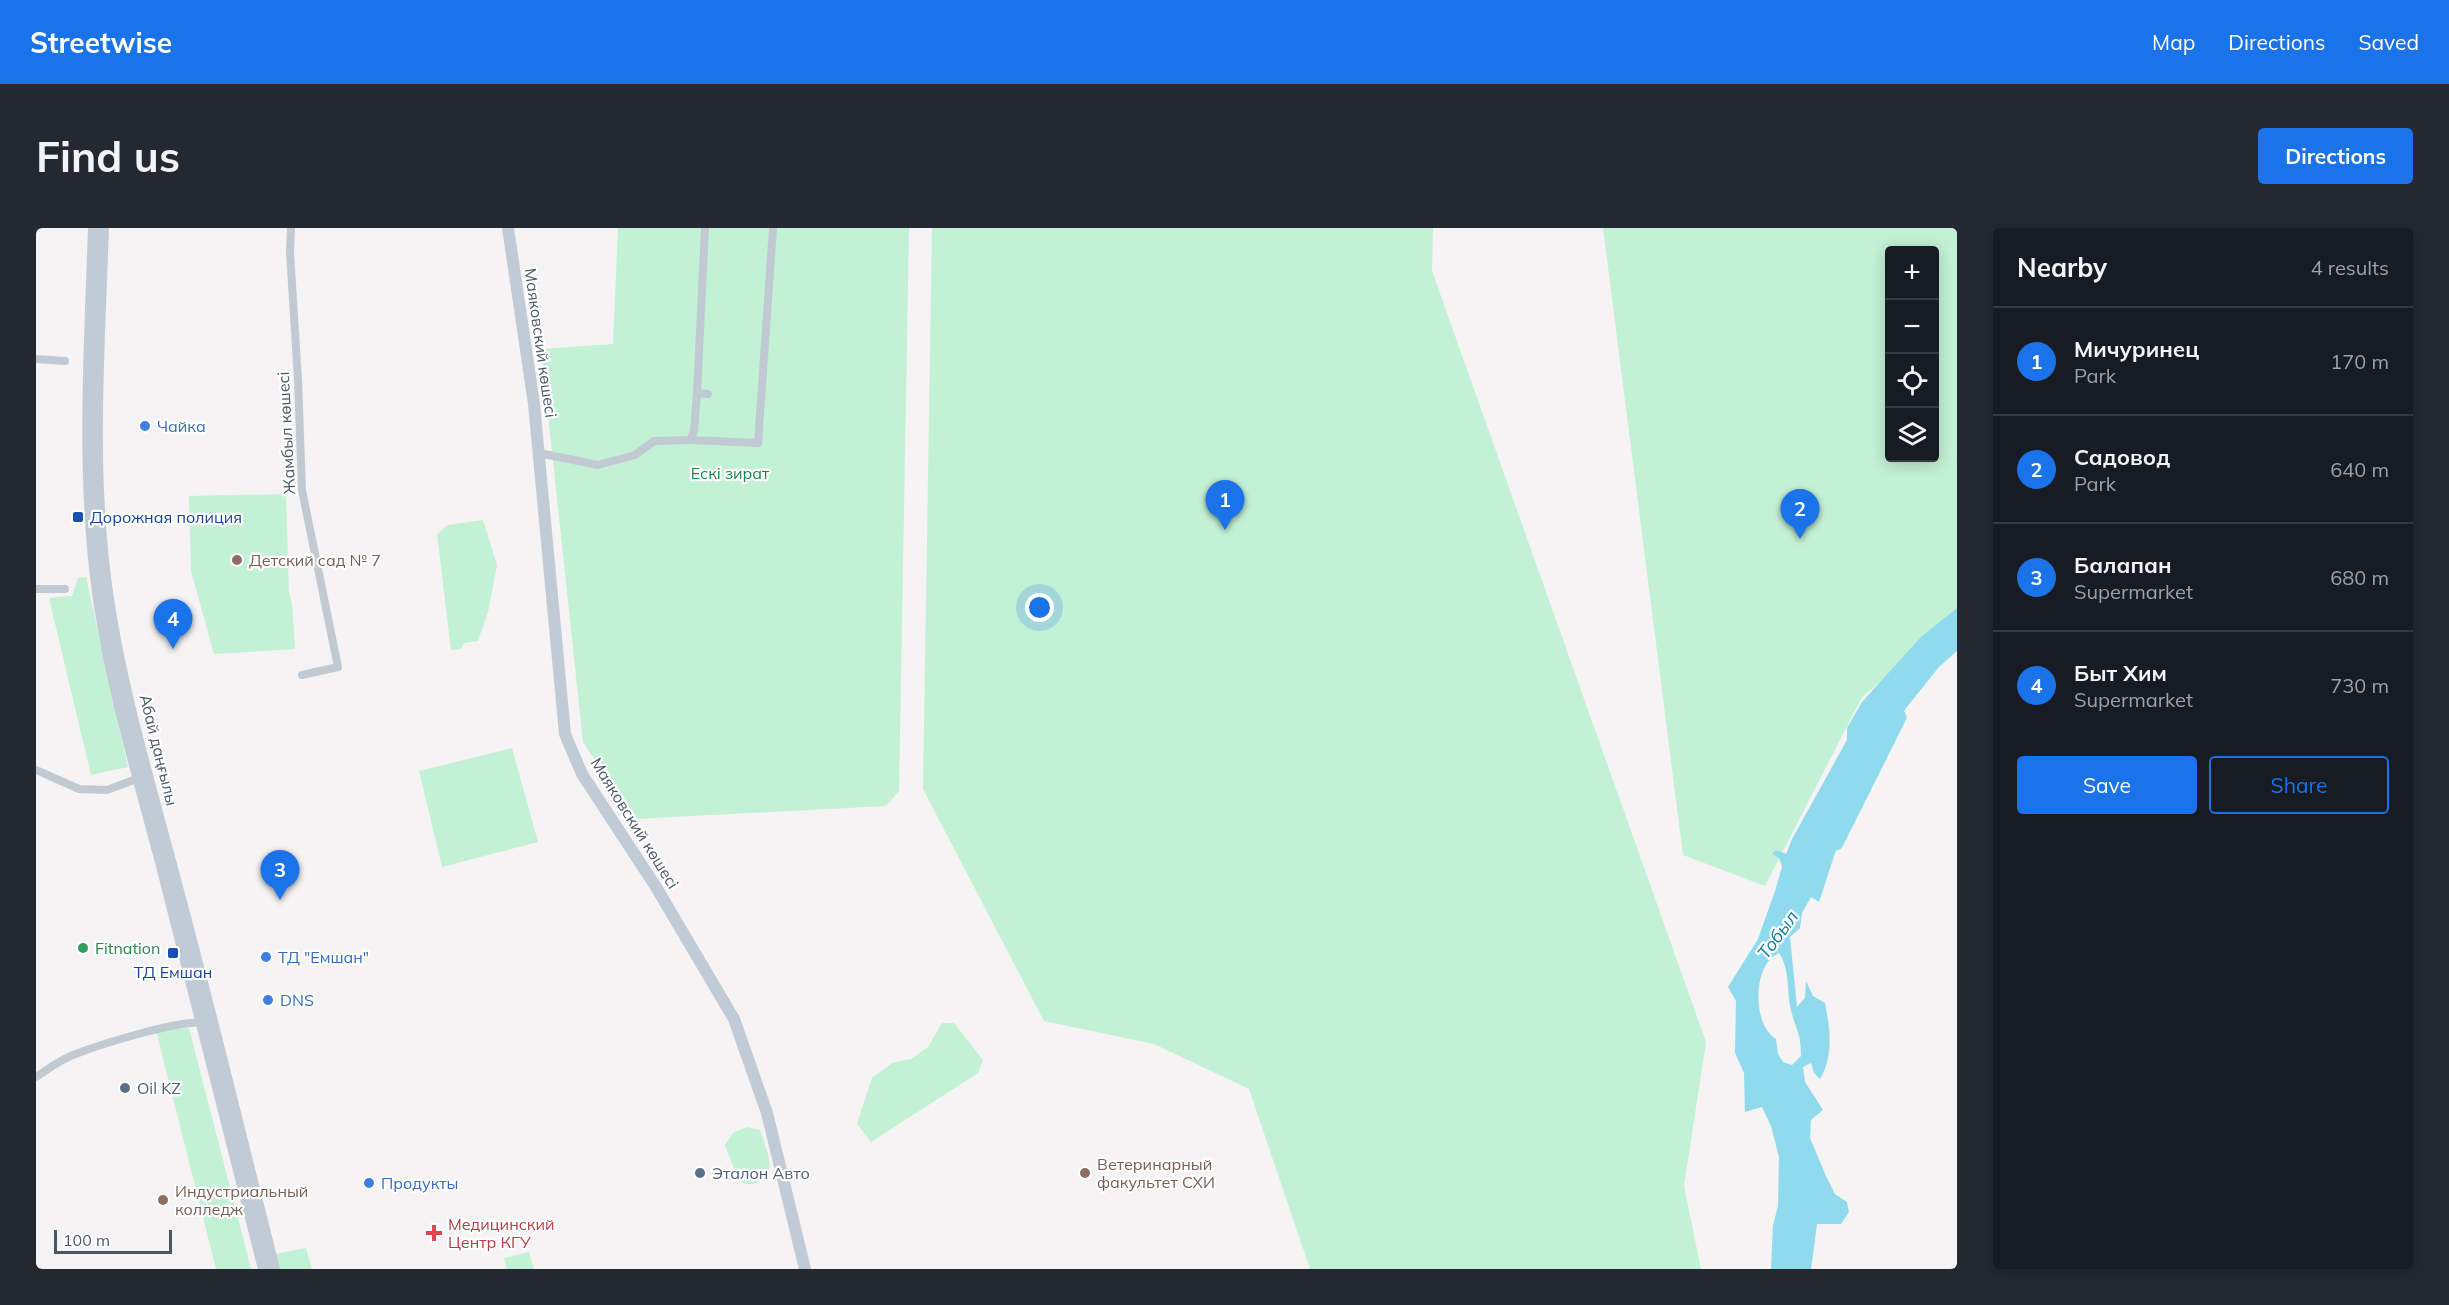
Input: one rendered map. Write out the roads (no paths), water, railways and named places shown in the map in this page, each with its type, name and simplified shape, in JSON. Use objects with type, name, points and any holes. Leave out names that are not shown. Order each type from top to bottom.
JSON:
[{"type":"main road","name":"Абай даңғылы","points":[[94,228],[89,388],[90,510],[97,586],[108,649],[274,1269]]},
{"type":"main road","name":"Абай даңғылы","points":[[103,228],[97,447],[99,510],[106,585],[143,776]]},
{"type":"main road","name":"Маяковский көшесі","points":[[508,228],[539,453],[565,734],[582,774],[656,887],[734,1019],[767,1113],[805,1269]]},
{"type":"main road","name":"Абай даңғылы","points":[[207,1024],[264,1269]]},
{"type":"street","name":"Жамбыл көшесі","points":[[291,228],[290,252],[302,490],[338,667],[302,675]]},
{"type":"street","points":[[690,440],[694,431],[697,393],[705,228]]},
{"type":"street","points":[[539,453],[598,465],[635,455],[654,441],[758,443],[773,228]]},
{"type":"street","points":[[36,359],[65,361]]},
{"type":"street","points":[[697,393],[708,394]]},
{"type":"street","points":[[36,589],[65,589]]},
{"type":"street","points":[[36,770],[79,789],[107,790],[143,776]]},
{"type":"street","points":[[36,1077],[70,1056],[143,1033],[207,1024]]},
{"type":"water","points":[[1957,608],[1957,651],[1939,667],[1906,708],[1854,795],[1819,902],[1811,897],[1802,913],[1800,928],[1790,937],[1797,1007],[1805,998],[1806,981],[1813,996],[1825,1003],[1829,1032],[1829,1051],[1820,1079],[1814,1073],[1811,1063],[1803,1067],[1805,1082],[1823,1110],[1811,1120],[1810,1138],[1835,1194],[1847,1202],[1849,1212],[1841,1224],[1817,1224],[1811,1269],[1771,1269],[1773,1225],[1778,1206],[1779,1157],[1771,1126],[1762,1107],[1745,1112],[1744,1073],[1735,1053],[1736,1001],[1728,987],[1758,939],[1775,891],[1782,867],[1779,858],[1772,854],[1776,850],[1786,854],[1847,740],[1847,728],[1862,702],[1921,637]],"holes":[[[1779,953],[1787,974],[1790,1006],[1801,1049],[1801,1056],[1792,1065],[1783,1062],[1778,1054],[1776,1039],[1768,1032],[1759,1009],[1758,995],[1764,969],[1770,959]]]},
{"type":"waterway","name":"Тобыл","points":[[1836,843],[1899,717]]},
{"type":"place","name":"Чайка","points":[[145,426]]},
{"type":"place","name":"Дорожная полиция","points":[[78,517]]},
{"type":"place","name":"Мичуринец","points":[[1225,530]]},
{"type":"place","name":"Садовод","points":[[1800,539]]},
{"type":"place","name":"Детский сад № 7","points":[[237,560]]},
{"type":"place","name":"Быт Хим","points":[[173,649]]},
{"type":"place","name":"Балапан","points":[[280,900]]},
{"type":"place","name":"Fitnation","points":[[83,948]]},
{"type":"place","name":"ТД Емшан","points":[[173,953]]},
{"type":"place","name":"ТД \"Емшан\"","points":[[266,957]]},
{"type":"place","name":"DNS","points":[[268,1000]]},
{"type":"place","name":"Oil KZ","points":[[125,1088]]},
{"type":"place","name":"Эталон Авто","points":[[700,1173]]},
{"type":"place","name":"Ветеринарный факультет СХИ","points":[[1085,1173]]},
{"type":"place","name":"Продукты","points":[[369,1183]]},
{"type":"place","name":"Индустриальный колледж","points":[[163,1200]]},
{"type":"place","name":"Медицинский Центр КГУ","points":[[434,1233]]},
{"type":"park label","name":"Ескі зират","points":[[730,473]]}]
